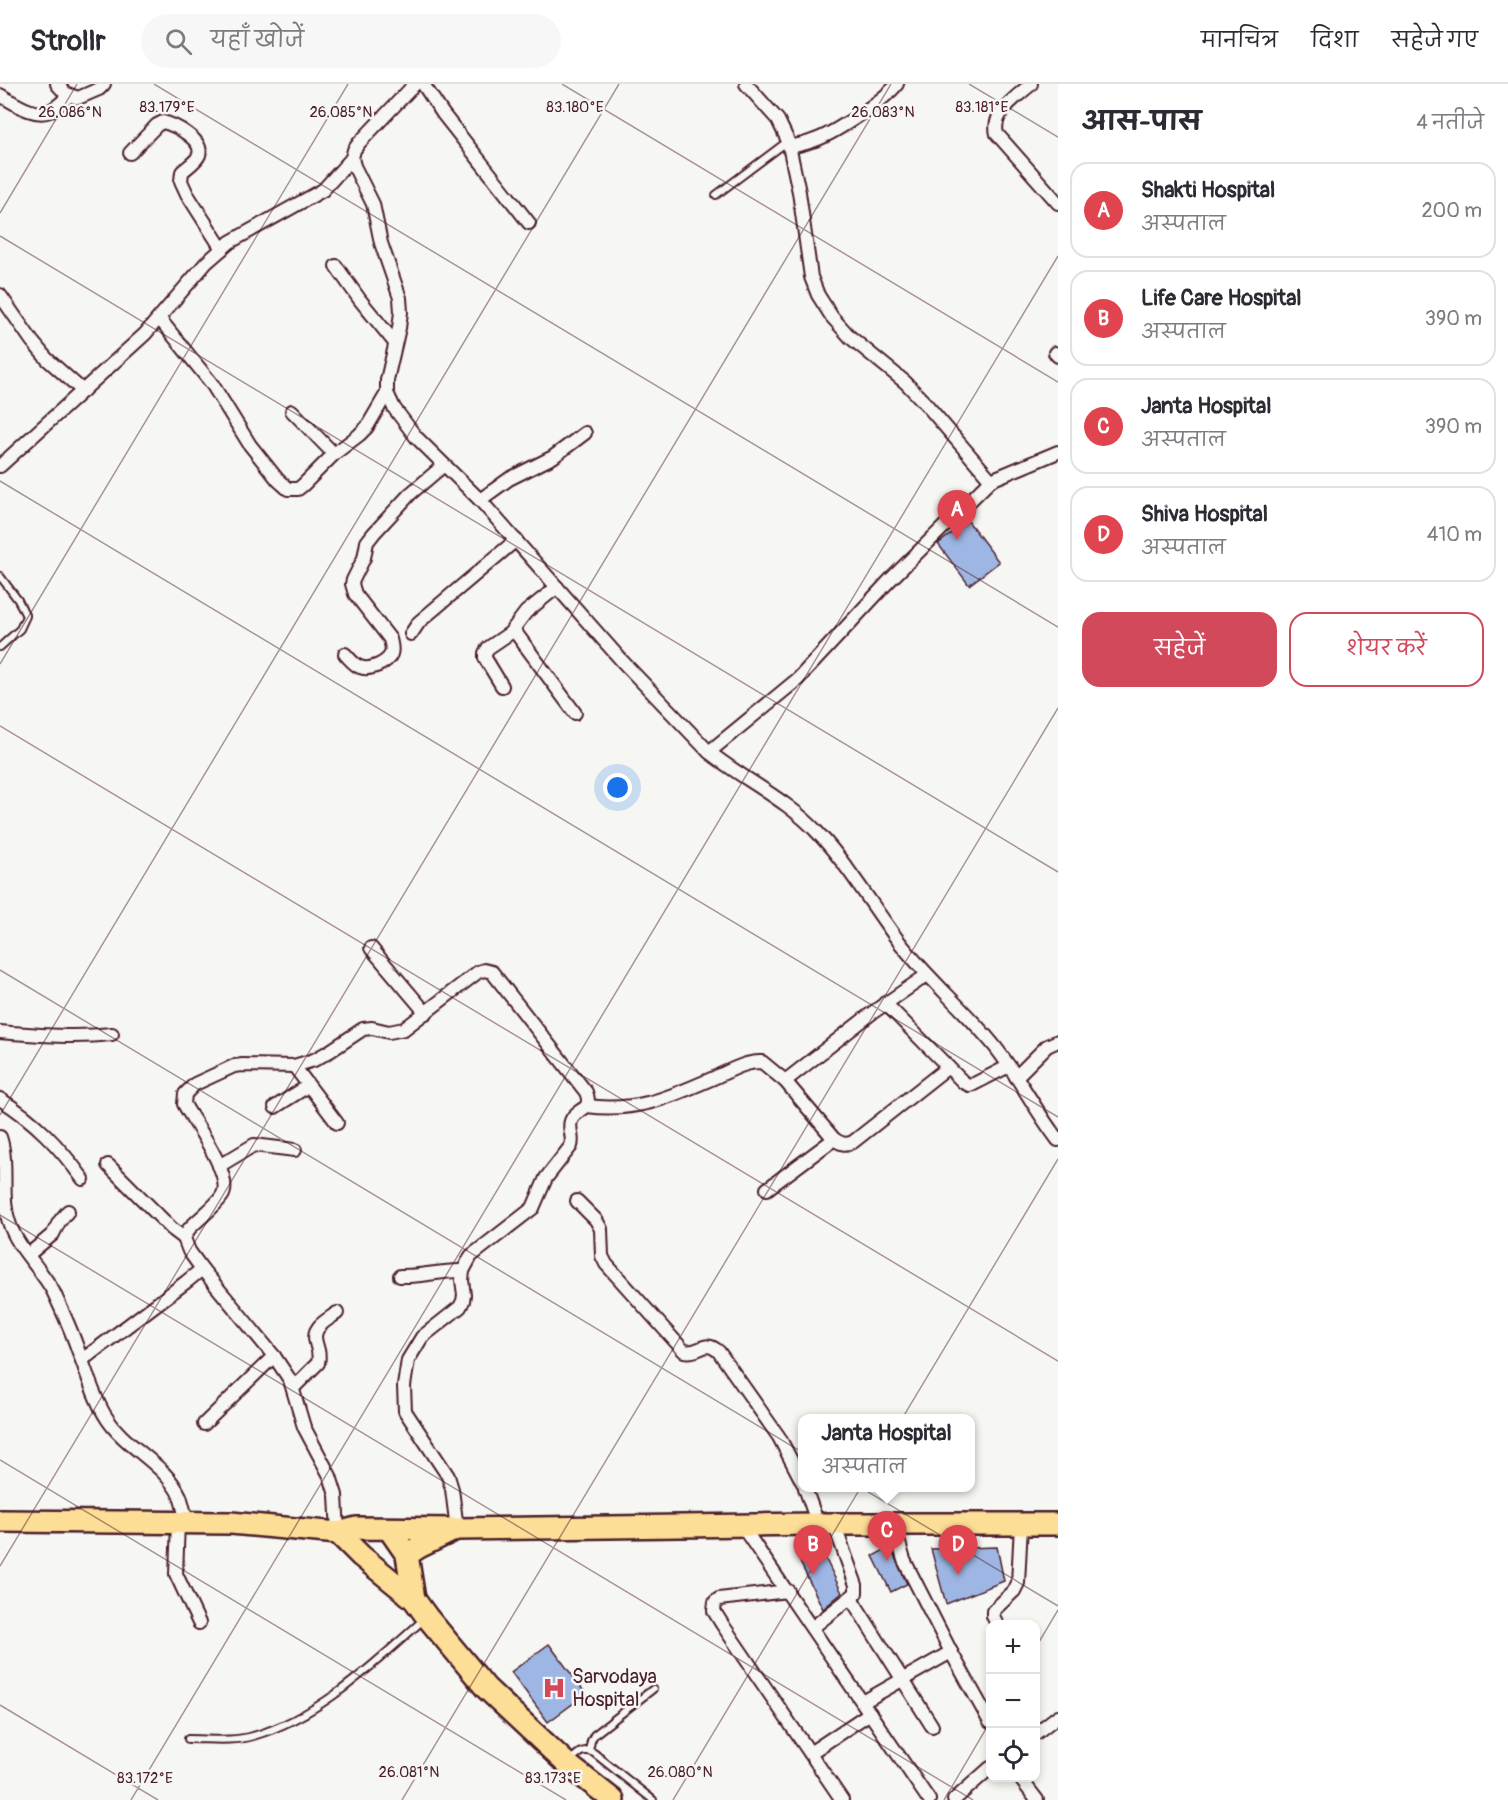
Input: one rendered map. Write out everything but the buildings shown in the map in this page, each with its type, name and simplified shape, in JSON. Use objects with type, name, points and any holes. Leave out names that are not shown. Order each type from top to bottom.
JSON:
[{"type":"highway","points":[[0,1521],[231,1523],[338,1533],[356,1528],[457,1529],[893,1523],[1058,1524]]},
{"type":"highway","points":[[389,1528],[407,1555],[414,1599]]},
{"type":"highway","points":[[407,1555],[419,1546],[457,1529]]},
{"type":"highway","points":[[338,1533],[361,1556],[414,1599],[486,1688],[567,1764],[613,1800]]},
{"type":"street","points":[[57,84],[69,96],[78,98],[104,84]]},
{"type":"street","points":[[415,84],[359,143],[352,158],[373,204],[381,243],[400,298],[401,312],[387,380],[387,393],[400,418],[416,437],[480,500],[623,662],[709,752],[781,802],[818,832],[898,940],[927,975],[976,1023],[1009,1066],[1058,1140]]},
{"type":"street","points":[[423,84],[443,114],[530,223]]},
{"type":"street","points":[[746,84],[778,120],[789,144],[811,277],[818,295],[832,317],[850,337],[919,396],[991,480]]},
{"type":"street","points":[[789,144],[812,142],[824,136],[879,101],[897,84]]},
{"type":"street","points":[[1031,84],[1004,109],[997,118],[995,127],[997,134],[1058,203]]},
{"type":"street","points":[[0,95],[31,111],[40,113],[53,109],[69,96]]},
{"type":"street","points":[[130,153],[157,125],[163,122],[190,136],[198,143],[200,147],[198,156],[182,172],[181,181],[222,249]]},
{"type":"street","points":[[0,466],[144,334],[206,263],[230,242],[323,190],[352,158]]},
{"type":"street","points":[[336,266],[395,343]]},
{"type":"street","points":[[0,295],[32,341],[83,391]]},
{"type":"street","points":[[159,318],[212,384],[250,445],[283,486],[293,490],[298,489],[334,454],[367,427],[387,393]]},
{"type":"street","points":[[292,411],[334,454]]},
{"type":"street","points":[[480,500],[509,479],[553,458],[585,433]]},
{"type":"street","points":[[709,752],[798,679],[889,581],[991,480],[1058,452]]},
{"type":"street","points":[[345,654],[366,669],[374,667],[390,655],[392,646],[390,639],[355,594],[352,584],[364,558],[367,543],[374,532],[410,494],[444,465]]},
{"type":"street","points":[[411,634],[419,622],[516,540]]},
{"type":"street","points":[[502,686],[485,658],[485,653],[488,648],[513,629],[526,612],[557,587]]},
{"type":"street","points":[[513,629],[575,713]]},
{"type":"street","points":[[371,948],[426,1013]]},
{"type":"street","points":[[184,1238],[189,1229],[222,1196],[226,1182],[184,1104],[185,1094],[195,1084],[234,1066],[294,1066],[314,1060],[363,1029],[372,1028],[395,1032],[404,1029],[478,972],[484,970],[492,972],[586,1092],[589,1100],[587,1106],[571,1120],[573,1140],[571,1146],[546,1178],[533,1208],[471,1256],[463,1271],[463,1301],[456,1311],[422,1337],[408,1360],[404,1386],[405,1411],[448,1476],[457,1529]]},
{"type":"street","points":[[785,1081],[885,1003],[927,975]]},
{"type":"street","points":[[885,1003],[963,1082],[969,1085],[1009,1066]]},
{"type":"street","points":[[0,1032],[85,1037],[112,1034]]},
{"type":"street","points":[[1016,1077],[1047,1046],[1058,1041]]},
{"type":"street","points":[[587,1106],[610,1108],[646,1105],[756,1061],[767,1065],[785,1081],[834,1139],[846,1145],[853,1143],[948,1067]]},
{"type":"street","points":[[294,1066],[337,1123]]},
{"type":"street","points":[[275,1107],[308,1086]]},
{"type":"street","points":[[0,1099],[42,1130],[83,1179]]},
{"type":"street","points":[[0,1137],[4,1153],[7,1214],[15,1236],[51,1288],[106,1418],[116,1431],[163,1471],[180,1498],[182,1523],[176,1574],[199,1623]]},
{"type":"street","points":[[767,1189],[834,1139]]},
{"type":"street","points":[[219,1166],[254,1145],[295,1150]]},
{"type":"street","points":[[108,1164],[161,1220],[184,1238],[189,1251],[202,1269],[274,1356],[293,1388],[304,1427],[330,1476],[336,1495],[338,1533]]},
{"type":"street","points":[[577,1201],[599,1225],[602,1237],[602,1256],[612,1272],[684,1351],[691,1352],[711,1346],[719,1352],[779,1437],[798,1473]]},
{"type":"street","points":[[28,1255],[53,1234],[68,1211]]},
{"type":"street","points":[[82,1360],[202,1269]]},
{"type":"street","points":[[400,1276],[416,1276],[448,1270],[463,1271]]},
{"type":"street","points":[[293,1388],[318,1363],[319,1352],[315,1330],[337,1313]]},
{"type":"street","points":[[204,1424],[274,1356]]},
{"type":"street","points":[[807,1492],[856,1585],[856,1593],[851,1598],[812,1628]]},
{"type":"street","points":[[893,1523],[904,1560],[986,1715]]},
{"type":"street","points":[[995,1620],[993,1611],[1014,1591],[1018,1583],[1021,1525]]},
{"type":"street","points":[[742,1526],[929,1800]]},
{"type":"street","points":[[788,1591],[719,1599],[715,1602],[714,1611],[842,1800]]},
{"type":"street","points":[[851,1598],[932,1726]]},
{"type":"street","points":[[810,1753],[903,1680],[951,1652]]},
{"type":"street","points":[[1040,1729],[1058,1716]]},
{"type":"street","points":[[954,1800],[986,1772]]},
{"type":"street","points":[[1023,1782],[1037,1800]]},
{"type":"lane","points":[[716,195],[789,144]]},
{"type":"lane","points":[[0,576],[18,600],[26,616],[20,629],[0,647]]},
{"type":"lane","points":[[188,1739],[229,1740],[252,1736],[306,1713],[343,1689],[427,1617]]},
{"type":"lane","points":[[589,1751],[594,1735],[653,1689]]},
{"type":"lane","points":[[567,1764],[584,1750],[594,1753],[653,1800]]},
{"type":"place","name":"Shakti Hospital","points":[[957,540]]},
{"type":"place","name":"Janta Hospital","points":[[887,1561]]},
{"type":"place","name":"Life Care Hospital","points":[[813,1575]]},
{"type":"place","name":"Shiva Hospital","points":[[958,1575]]},
{"type":"place","name":"Sarvodaya Hospital","points":[[554,1688]]}]
